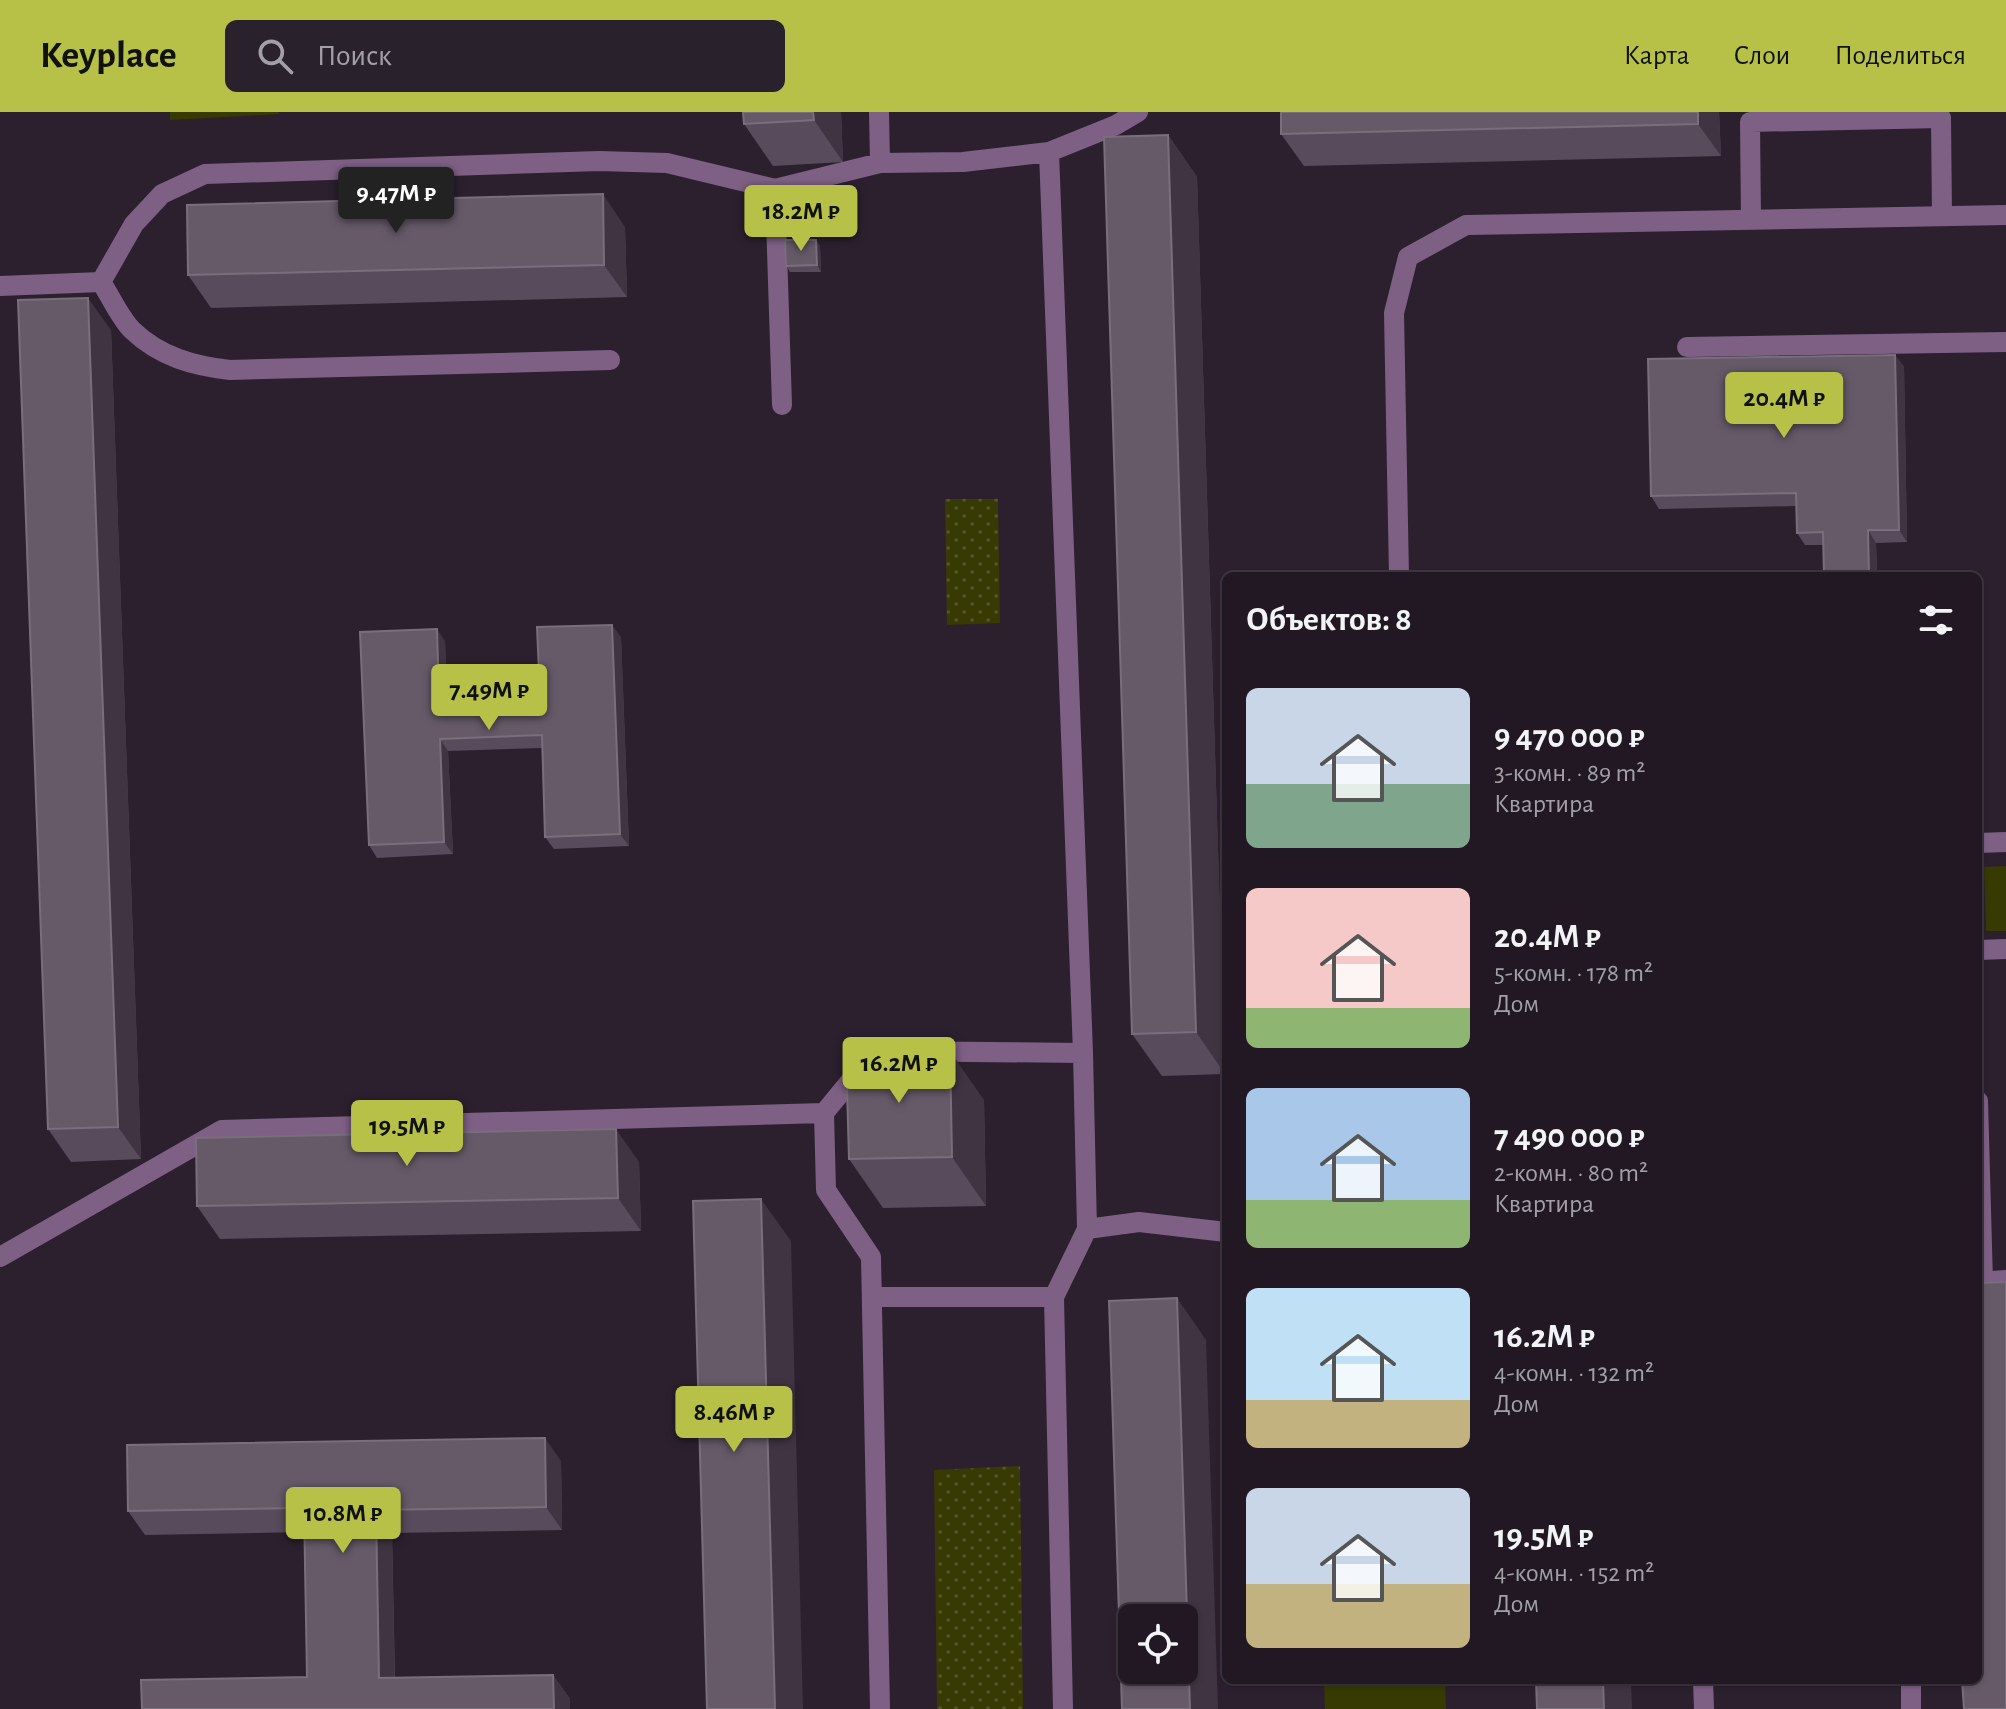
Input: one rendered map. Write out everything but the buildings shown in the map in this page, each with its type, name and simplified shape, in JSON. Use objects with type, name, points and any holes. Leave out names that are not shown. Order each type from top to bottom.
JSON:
[{"type":"lane","points":[[879,112],[880,163]]},
{"type":"lane","points":[[101,282],[134,224],[162,194],[205,174],[599,161],[667,163],[775,189],[880,163],[963,162],[1049,152],[1116,125],[1138,112]]},
{"type":"lane","points":[[1751,220],[1750,122],[1941,118],[1942,217]]},
{"type":"lane","points":[[1049,152],[1087,1229],[1054,1297],[1063,1709]]},
{"type":"lane","points":[[775,189],[782,405]]},
{"type":"lane","points":[[1399,572],[1394,313],[1408,257],[1466,225],[2006,215]]},
{"type":"lane","points":[[0,286],[101,282]]},
{"type":"lane","points":[[101,282],[131,330],[165,354],[195,367],[230,370],[610,360]]},
{"type":"lane","points":[[1687,347],[2006,342]]},
{"type":"lane","points":[[1982,843],[2006,842]]},
{"type":"lane","points":[[1982,950],[2006,949]]},
{"type":"lane","points":[[880,1709],[871,1257],[826,1190],[824,1113],[875,1051],[1083,1053]]},
{"type":"lane","points":[[0,1257],[222,1130],[824,1113]]},
{"type":"lane","points":[[1087,1229],[1139,1222],[1222,1232]]},
{"type":"lane","points":[[1982,1282],[2006,1280]]},
{"type":"lane","points":[[872,1297],[1054,1297]]},
{"type":"lane","points":[[1703,1684],[1704,1709]]},
{"type":"lane","points":[[1911,1684],[1911,1709]]},
{"type":"shaded area","points":[[170,112],[278,112],[279,114],[170,120]]},
{"type":"shaded area","points":[[945,499],[998,499],[1000,623],[947,625]]},
{"type":"shaded area","points":[[2006,866],[2006,931],[1986,931],[1984,867]]},
{"type":"shaded area","points":[[1020,1466],[1023,1709],[937,1709],[934,1470]]},
{"type":"shaded area","points":[[1324,1684],[1445,1684],[1446,1709],[1325,1709]]}]
